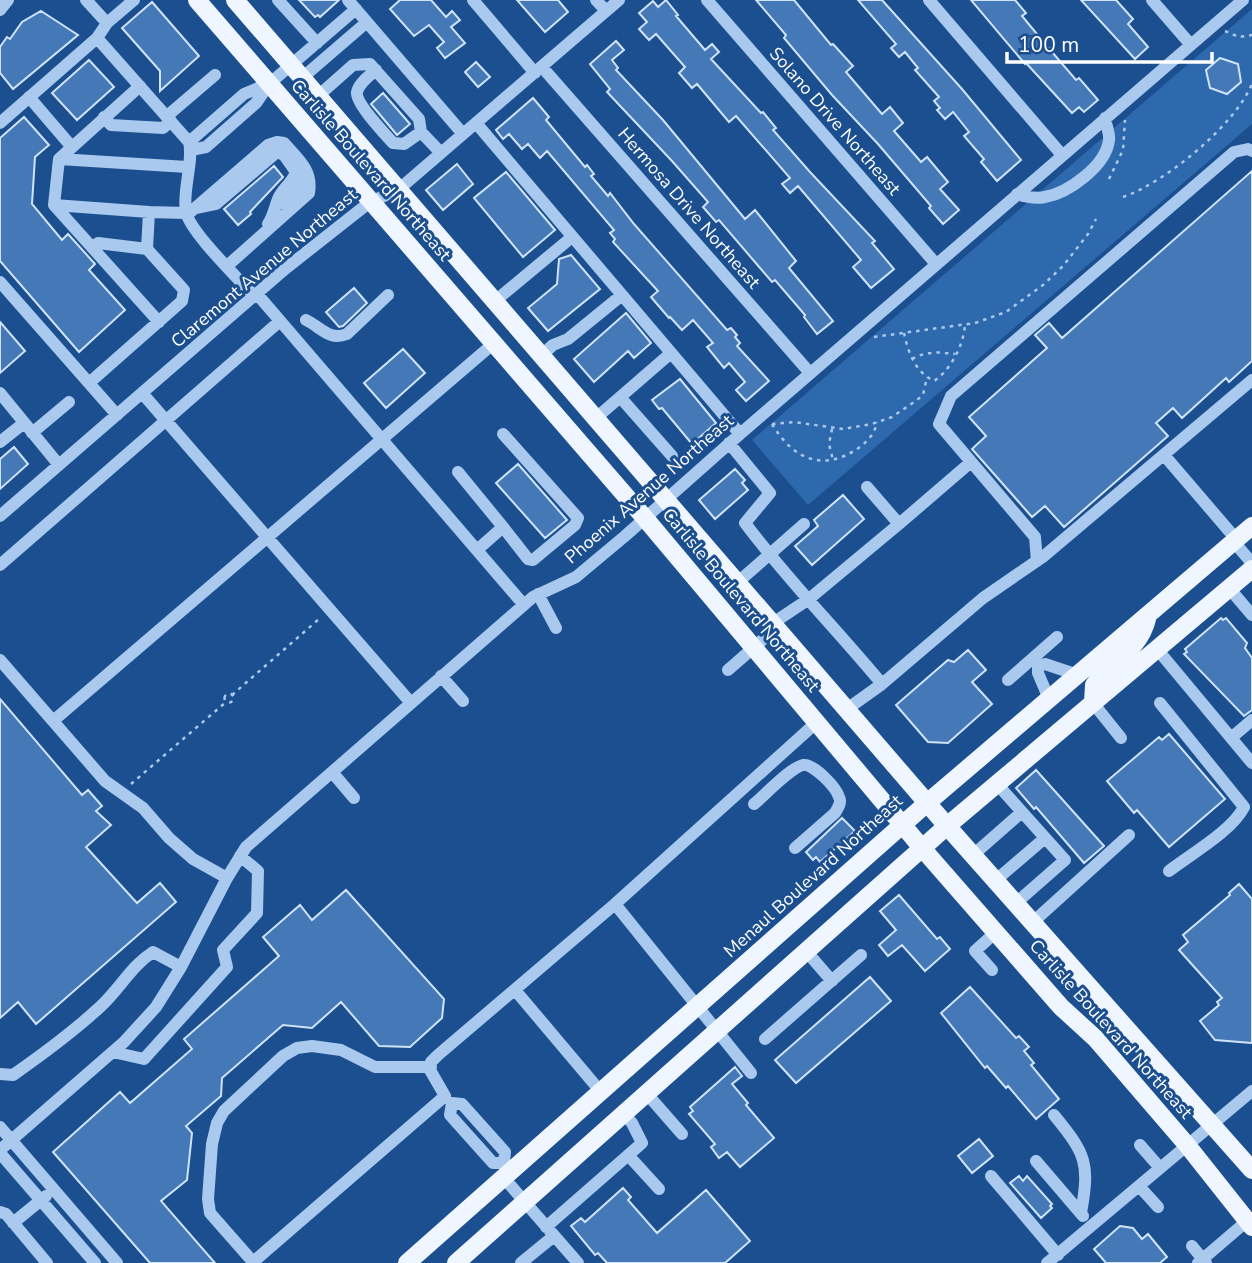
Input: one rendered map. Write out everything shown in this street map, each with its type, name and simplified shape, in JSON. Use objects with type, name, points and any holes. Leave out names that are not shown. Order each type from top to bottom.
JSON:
[{"type":"main road","name":"Carlisle Boulevard Northeast","points":[[197,0],[644,517],[922,848],[1061,1007],[1095,1038],[1187,1145],[1250,1224]]},
{"type":"main road","name":"Carlisle Boulevard Northeast","points":[[235,0],[947,826],[1252,1170]]},
{"type":"main road","points":[[493,344],[510,341],[515,343],[570,405],[596,418]]},
{"type":"main road","name":"Menaul Boulevard Northeast","points":[[408,1263],[506,1171],[601,1092],[903,824],[1252,526]]},
{"type":"main road","points":[[456,1263],[947,826],[1252,569]]},
{"type":"main road","points":[[1093,703],[1094,685],[1136,644],[1144,630],[1147,615]]},
{"type":"street","points":[[0,10],[8,0]]},
{"type":"street","points":[[86,0],[107,23]]},
{"type":"street","points":[[0,123],[97,38],[107,23],[134,0]]},
{"type":"street","points":[[278,0],[317,43]]},
{"type":"street","name":"Hermosa Drive Northeast","points":[[473,0],[810,373]]},
{"type":"street","points":[[596,0],[606,11]]},
{"type":"street","name":"Claremont Avenue Northeast","points":[[0,516],[255,295],[370,202],[398,190],[619,0]]},
{"type":"street","name":"Solano Drive Northeast","points":[[707,0],[936,264]]},
{"type":"street","points":[[929,0],[1062,155]]},
{"type":"street","points":[[1152,0],[1191,45]]},
{"type":"street","name":"Phoenix Avenue Northeast","points":[[0,1152],[113,1052],[156,1007],[181,967],[246,847],[524,605],[538,594],[576,577],[1242,0]]},
{"type":"street","points":[[297,71],[317,43],[352,5],[463,134]]},
{"type":"street","points":[[367,22],[297,71],[244,94],[190,146],[187,167],[190,212],[199,235],[280,321],[524,605]]},
{"type":"street","points":[[97,38],[190,146]]},
{"type":"street","points":[[318,96],[354,65],[370,64],[419,119],[421,132],[441,153]]},
{"type":"street","points":[[376,70],[358,89],[360,104],[393,143],[404,144],[421,132]]},
{"type":"street","points":[[104,117],[111,125],[163,128],[215,75]]},
{"type":"street","points":[[140,86],[59,159],[54,205],[159,322]]},
{"type":"street","points":[[29,97],[72,146]]},
{"type":"street","points":[[1017,194],[1030,198],[1045,197],[1069,188],[1089,174],[1103,155],[1109,140],[1105,118]]},
{"type":"street","points":[[476,123],[740,434]]},
{"type":"street","points":[[190,212],[268,145],[277,142],[284,143],[310,174],[309,193],[227,266]]},
{"type":"street","points":[[1037,561],[1035,537],[939,424],[951,396],[1234,152],[1248,149],[1252,151]]},
{"type":"street","points":[[54,205],[149,212],[190,212],[216,204],[277,152],[284,155],[296,172],[293,181],[278,199],[276,211],[263,234]]},
{"type":"street","points":[[59,159],[187,167]]},
{"type":"street","points":[[147,248],[149,212]]},
{"type":"street","points":[[495,301],[572,237]]},
{"type":"street","points":[[89,383],[182,300],[184,290],[147,248],[98,243],[93,248]]},
{"type":"street","points":[[0,282],[117,415]]},
{"type":"street","points":[[306,320],[331,337],[347,334],[388,295]]},
{"type":"street","points":[[542,355],[552,345],[568,339],[622,295]]},
{"type":"street","points":[[0,565],[280,321]]},
{"type":"street","points":[[53,721],[380,438],[493,344]]},
{"type":"street","points":[[596,418],[671,353]]},
{"type":"street","points":[[847,709],[882,684],[991,592],[1037,561],[1252,380]]},
{"type":"street","points":[[0,393],[59,465]]},
{"type":"street","points":[[142,393],[411,703]]},
{"type":"street","points":[[620,397],[672,456]]},
{"type":"street","points":[[0,442],[69,402]]},
{"type":"street","points":[[458,472],[528,559],[533,560],[575,525],[578,518],[503,434]]},
{"type":"street","points":[[729,443],[771,492],[745,523],[769,555],[882,684]]},
{"type":"street","points":[[1164,454],[1252,563]]},
{"type":"street","points":[[728,670],[775,625],[971,462]]},
{"type":"street","points":[[867,487],[899,524]]},
{"type":"street","points":[[738,582],[804,524]]},
{"type":"street","points":[[477,550],[503,527]]},
{"type":"street","points":[[1229,588],[1252,615]]},
{"type":"street","points":[[538,594],[556,628]]},
{"type":"street","points":[[1007,680],[1037,661],[1058,637]]},
{"type":"street","points":[[1157,649],[1252,763]]},
{"type":"street","points":[[0,660],[105,782],[143,808],[169,838],[193,859],[227,878]]},
{"type":"street","points":[[1037,661],[1078,675]]},
{"type":"street","points":[[1037,661],[1038,673],[1049,699]]},
{"type":"street","points":[[441,677],[463,701]]},
{"type":"street","points":[[1093,703],[1121,738]]},
{"type":"street","points":[[1160,704],[1244,807],[1240,815],[1211,840],[1169,871]]},
{"type":"street","points":[[1231,738],[1252,720]]},
{"type":"street","points":[[578,1263],[525,1202],[506,1171],[505,1152],[462,1104],[448,1099],[433,1078],[431,1067],[438,1055],[615,904],[817,722]]},
{"type":"street","points":[[754,804],[797,767],[806,764],[812,766],[823,776],[840,797],[840,806],[795,848]]},
{"type":"street","points":[[332,772],[354,798]]},
{"type":"street","points":[[997,784],[1065,860],[1016,903]]},
{"type":"street","points":[[973,855],[1022,812]]},
{"type":"street","points":[[1032,922],[1129,835]]},
{"type":"street","points":[[996,880],[1045,838]]},
{"type":"street","points":[[113,1052],[144,1059],[227,967],[223,950],[257,912],[258,871],[240,856]]},
{"type":"street","points":[[615,904],[751,1073]]},
{"type":"street","points":[[992,970],[975,951],[996,932]]},
{"type":"street","points":[[806,951],[832,981]]},
{"type":"street","points":[[0,1074],[13,1075],[36,1059],[101,1006],[143,958],[153,952],[181,967]]},
{"type":"street","points":[[765,1039],[861,955]]},
{"type":"street","points":[[515,990],[601,1092]]},
{"type":"street","points":[[431,1067],[375,1067],[341,1050],[312,1046],[297,1048],[283,1056],[224,1111],[217,1123],[212,1144],[208,1199],[210,1213],[253,1263],[448,1099]]},
{"type":"street","points":[[991,1176],[1052,1259],[1252,1091]]},
{"type":"street","points":[[647,1094],[682,1134]]},
{"type":"street","points":[[521,1263],[550,1231],[642,1143],[624,1114]]},
{"type":"street","points":[[1054,1115],[1071,1135],[1085,1159],[1087,1181],[1081,1213]]},
{"type":"street","points":[[0,1127],[117,1263]]},
{"type":"street","points":[[1140,1145],[1160,1168]]},
{"type":"street","points":[[0,1152],[95,1263]]},
{"type":"street","points":[[628,1155],[659,1189]]},
{"type":"street","points":[[1036,1161],[1092,1227]]},
{"type":"street","points":[[1139,1186],[1158,1207]]},
{"type":"street","points":[[13,1223],[54,1189]]},
{"type":"street","points":[[0,1212],[6,1214],[47,1263]]},
{"type":"street","points":[[1192,1246],[1202,1262],[1250,1224]]},
{"type":"path","points":[[1225,31],[1238,37],[1252,35]]},
{"type":"path","points":[[1123,197],[1163,176],[1201,146],[1230,117],[1252,84]]},
{"type":"path","points":[[868,338],[983,321],[1006,312],[1043,285],[1080,244],[1096,219]]},
{"type":"path","points":[[904,332],[912,359],[927,377],[934,381],[956,354],[965,334],[965,324]]},
{"type":"path","points":[[912,359],[934,353],[956,354]]},
{"type":"path","points":[[877,422],[876,429],[865,443],[833,460],[820,462],[806,457],[789,445],[771,424],[794,422],[853,428],[877,422],[892,417],[923,395],[927,377]]},
{"type":"path","points":[[833,428],[829,444],[833,460]]},
{"type":"path","points":[[125,789],[226,702],[232,701],[232,695],[319,619]]},
{"type":"path","points":[[226,702],[225,695],[232,695]]},
{"type":"shaded area","points":[[1252,9],[1252,124],[808,505],[752,440]]},
{"type":"building","points":[[299,0],[339,0],[320,17],[315,17]]},
{"type":"building","points":[[400,0],[431,0],[446,17],[452,11],[460,20],[451,27],[465,43],[445,58],[437,48],[444,42],[429,25],[414,36],[390,9]]},
{"type":"building","points":[[517,0],[558,0],[568,12],[545,32]]},
{"type":"building","points":[[666,0],[705,50],[712,44],[719,52],[711,59],[761,113],[763,112],[776,128],[773,130],[875,241],[872,243],[894,269],[871,288],[853,267],[861,260],[798,186],[790,193],[782,184],[790,178],[736,116],[729,122],[697,84],[692,88],[679,73],[685,67],[656,34],[649,40],[639,29],[647,22],[639,13],[653,1],[658,7]]},
{"type":"building","points":[[756,0],[794,0],[831,45],[833,44],[853,66],[846,72],[882,114],[890,107],[903,123],[894,131],[921,162],[927,157],[948,182],[940,189],[959,210],[943,224],[878,144],[784,38],[786,35]]},
{"type":"building","points":[[858,0],[882,0],[1021,160],[997,181],[981,162],[984,159],[964,136],[969,132],[953,112],[945,119],[937,110],[940,108],[934,101],[939,97],[915,70],[918,68],[905,52],[899,57],[891,48],[896,44]]},
{"type":"building","points":[[971,0],[1015,0],[1026,13],[1022,16],[1046,45],[1076,80],[1079,78],[1098,100],[1084,112],[1079,107],[1072,113],[1025,64]]},
{"type":"building","points":[[1081,0],[1116,0],[1133,19],[1128,24],[1148,47],[1135,59]]},
{"type":"building","points":[[152,2],[199,56],[160,91],[160,71],[122,28]]},
{"type":"building","points":[[41,11],[78,35],[13,89],[0,73],[0,47],[7,37],[10,39],[22,22]]},
{"type":"building","points":[[616,41],[624,50],[612,60],[618,68],[616,70],[663,120],[745,219],[755,210],[796,261],[789,268],[833,321],[817,334],[805,315],[775,280],[772,282],[719,220],[716,222],[703,207],[708,202],[607,92],[610,89],[590,64]]},
{"type":"building","points":[[1220,58],[1238,64],[1241,82],[1227,94],[1210,88],[1206,70]]},
{"type":"building","points":[[89,60],[114,87],[77,120],[52,93]]},
{"type":"building","points":[[476,62],[490,77],[478,87],[465,72]]},
{"type":"building","points":[[383,93],[410,124],[397,135],[371,104]]},
{"type":"building","points":[[533,98],[549,117],[546,120],[585,167],[587,165],[594,174],[591,176],[608,196],[610,193],[727,330],[731,328],[737,335],[735,337],[740,343],[737,346],[769,381],[746,401],[736,390],[745,382],[729,363],[724,368],[707,347],[713,343],[693,320],[682,330],[651,297],[658,291],[613,242],[615,239],[610,233],[614,230],[547,151],[540,158],[528,144],[522,149],[509,134],[503,139],[496,130]]},
{"type":"building","points":[[24,117],[49,145],[35,157],[32,204],[62,240],[68,234],[95,264],[89,270],[125,310],[79,352],[0,261],[0,138]]},
{"type":"building","points":[[457,164],[473,184],[443,210],[426,190]]},
{"type":"building","points":[[274,166],[283,177],[238,225],[224,209]]},
{"type":"building","points":[[1252,171],[1252,361],[1229,382],[1226,378],[1182,418],[1173,408],[1156,423],[1168,436],[1064,527],[1045,506],[1032,517],[972,449],[986,436],[969,417],[1047,348],[1035,335],[1049,323],[1062,338]]},
{"type":"building","points":[[506,172],[555,230],[523,257],[474,198]]},
{"type":"building","points":[[571,255],[600,289],[548,331],[528,308],[557,284],[559,259]]},
{"type":"building","points":[[354,288],[367,303],[339,327],[326,312]]},
{"type":"building","points":[[626,313],[651,343],[634,358],[628,351],[594,382],[574,359]]},
{"type":"building","points":[[0,322],[25,351],[0,373]]},
{"type":"building","points":[[403,349],[425,373],[386,408],[364,383]]},
{"type":"building","points":[[680,379],[716,423],[692,444],[652,400]]},
{"type":"building","points":[[14,447],[28,464],[0,489],[0,459]]},
{"type":"building","points":[[518,464],[567,520],[545,538],[496,483]]},
{"type":"building","points":[[735,469],[745,480],[742,483],[748,490],[715,519],[699,500]]},
{"type":"building","points":[[843,495],[864,519],[812,565],[795,546],[818,526],[814,520]]},
{"type":"building","points":[[1221,618],[1226,618],[1247,643],[1245,648],[1252,658],[1252,710],[1244,716],[1184,654],[1187,652],[1185,649]]},
{"type":"building","points":[[968,650],[986,670],[972,682],[992,704],[948,743],[928,742],[896,705],[948,660],[954,662]]},
{"type":"building","points":[[0,699],[82,795],[88,790],[102,806],[96,811],[111,825],[86,847],[137,903],[160,883],[176,902],[36,1024],[18,1002],[0,1018]]},
{"type":"building","points":[[1169,734],[1225,799],[1169,847],[1137,810],[1134,813],[1107,781],[1159,737],[1162,740]]},
{"type":"building","points":[[1036,770],[1104,846],[1084,863],[1016,788]]},
{"type":"building","points":[[842,818],[855,831],[820,862],[816,857],[813,860],[806,852]]},
{"type":"building","points":[[1239,884],[1252,899],[1252,1043],[1215,1040],[1200,1021],[1219,1005],[1217,1002],[1222,998],[1179,950],[1188,942],[1183,935]]},
{"type":"building","points":[[346,890],[444,999],[442,1018],[410,1047],[379,1046],[341,1002],[312,1028],[283,1025],[222,1078],[221,1096],[186,1126],[192,1133],[187,1180],[161,1201],[215,1263],[150,1263],[53,1152],[120,1092],[130,1103],[192,1049],[184,1039],[279,956],[263,937],[300,905],[312,920]]},
{"type":"building","points":[[899,895],[937,939],[940,937],[950,949],[925,971],[902,945],[888,956],[879,945],[896,930],[880,911]]},
{"type":"building","points":[[870,977],[891,1001],[796,1083],[775,1060]]},
{"type":"building","points":[[970,987],[1016,1038],[1019,1036],[1029,1047],[1024,1051],[1034,1063],[1031,1065],[1059,1099],[1036,1119],[1008,1086],[1006,1088],[987,1066],[985,1068],[941,1013]]},
{"type":"building","points":[[735,1067],[742,1076],[732,1084],[774,1138],[740,1167],[727,1152],[719,1158],[711,1147],[715,1144],[689,1114],[693,1111],[690,1107]]},
{"type":"building","points":[[979,1139],[993,1156],[972,1173],[958,1156]]},
{"type":"building","points":[[1019,1176],[1023,1181],[1027,1176],[1052,1204],[1052,1208],[1041,1218],[1010,1183]]},
{"type":"building","points":[[623,1188],[631,1197],[628,1200],[657,1233],[706,1190],[750,1241],[725,1263],[607,1263],[598,1253],[595,1255],[571,1226],[581,1218],[585,1222]]},
{"type":"building","points":[[1120,1226],[1133,1228],[1142,1239],[1148,1234],[1167,1257],[1160,1263],[1106,1263],[1094,1249]]}]
